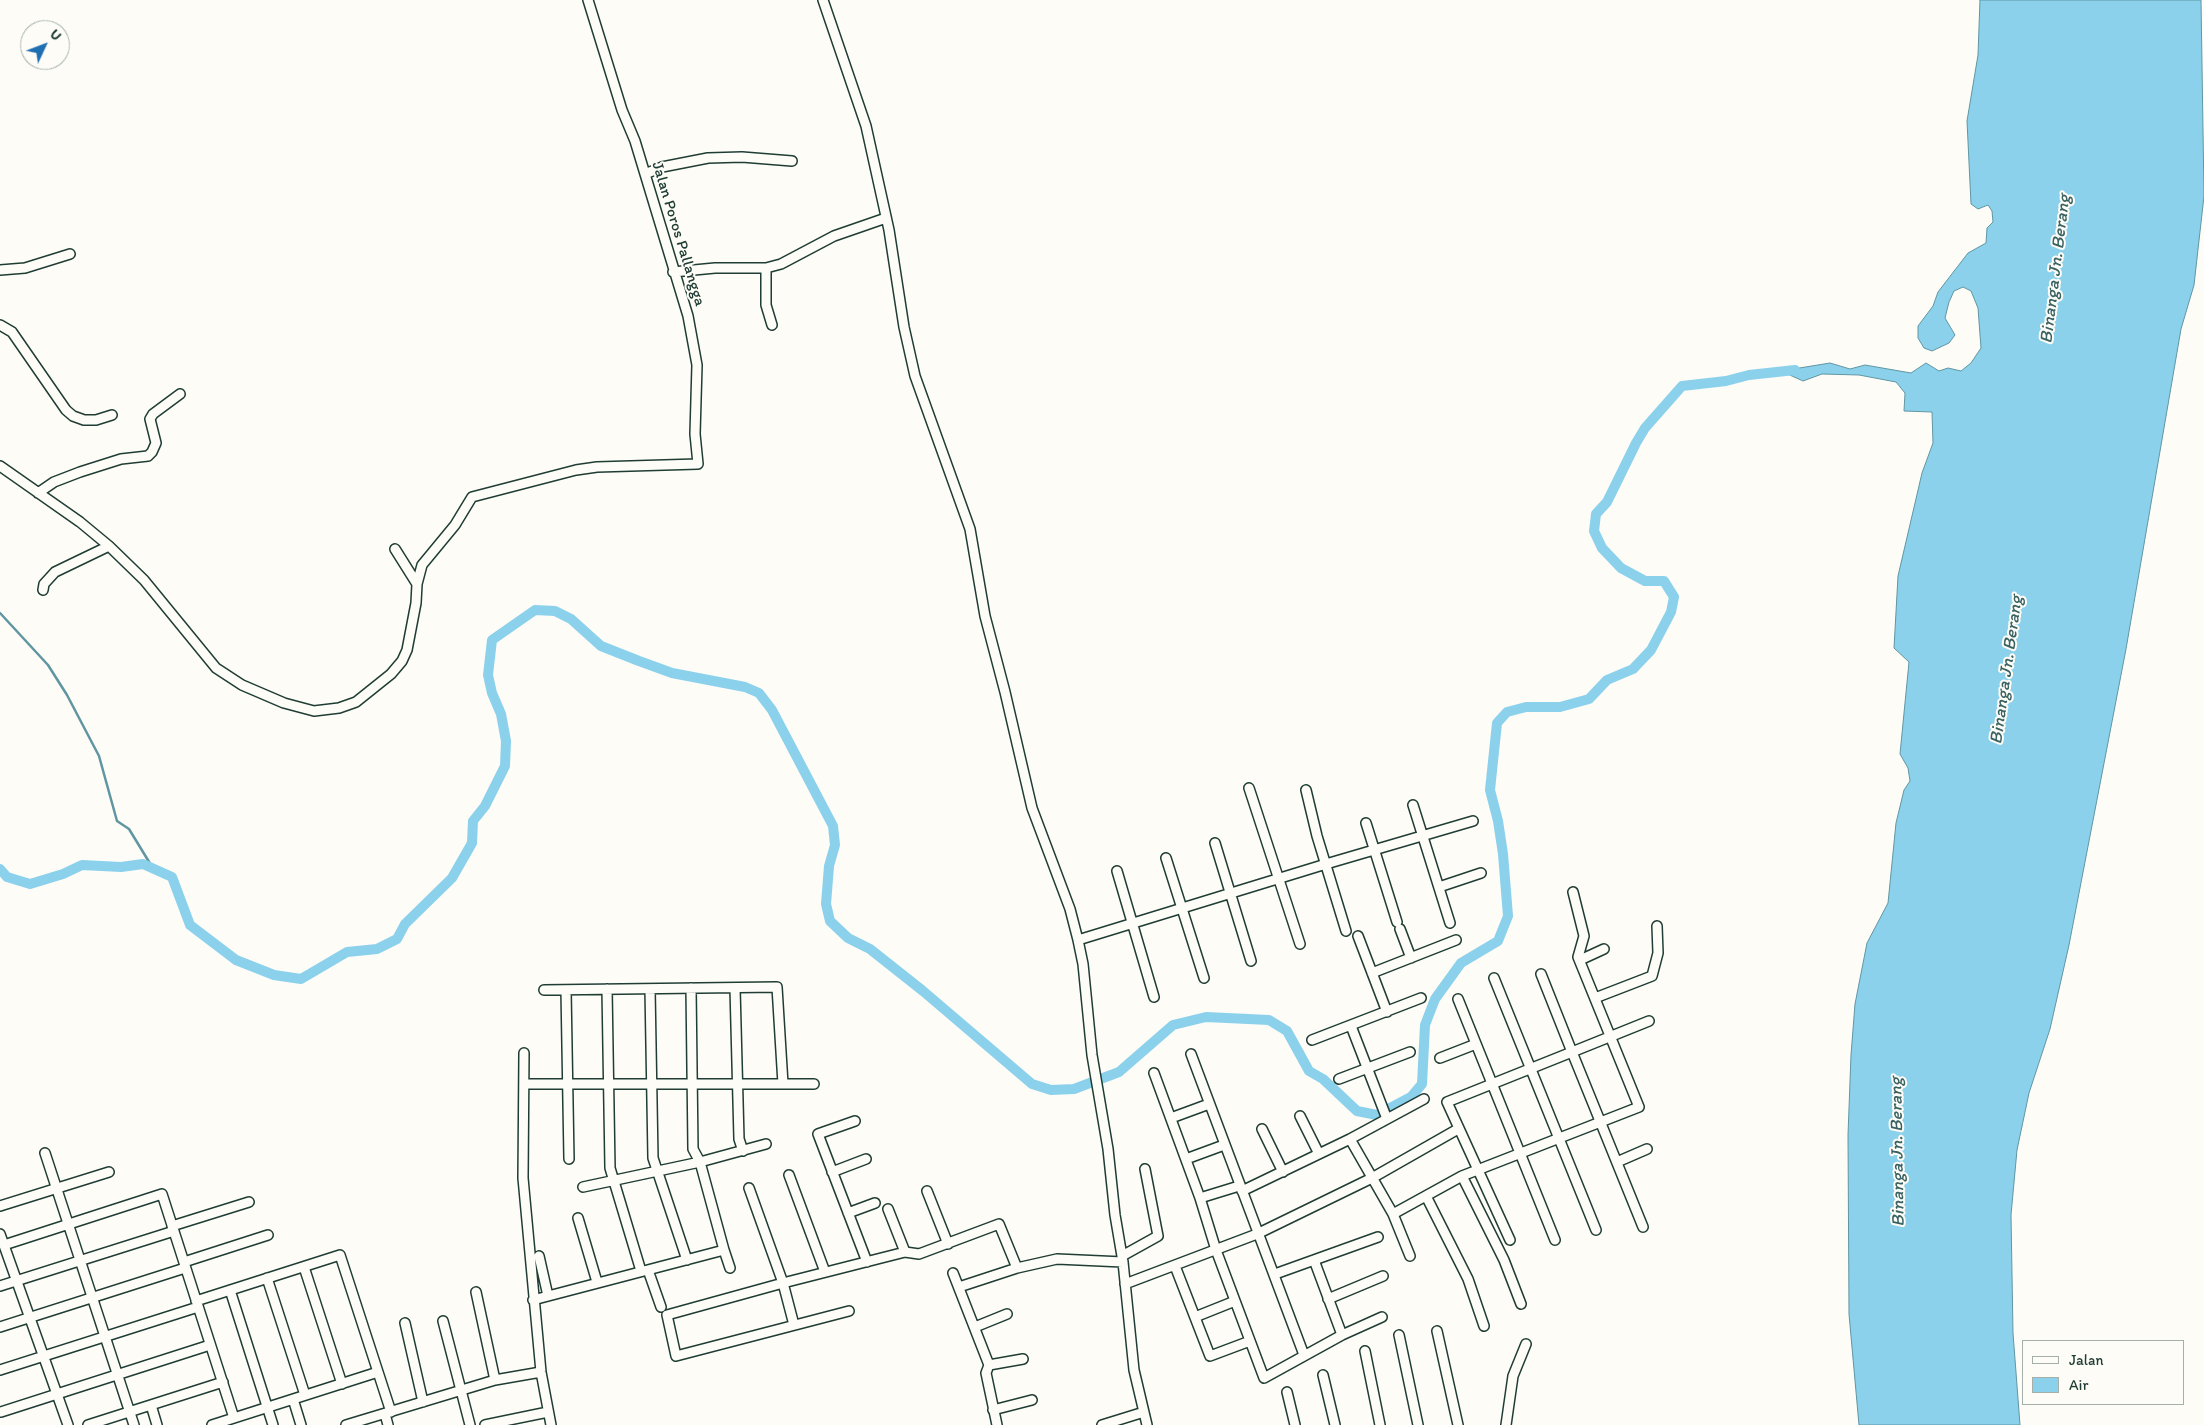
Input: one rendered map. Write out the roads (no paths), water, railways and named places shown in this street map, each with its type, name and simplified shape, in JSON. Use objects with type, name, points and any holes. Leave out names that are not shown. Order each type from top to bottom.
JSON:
[{"type":"street","name":"Jalan Poros Pallangga","points":[[417,584],[422,565],[455,525],[472,497],[584,469],[695,466],[698,462],[695,434],[698,386],[693,341],[645,174],[622,110],[588,0]]},
{"type":"street","points":[[823,0],[866,126],[899,284],[904,326],[915,376],[970,529],[985,616],[1014,726],[1027,791],[1040,833],[1070,908],[1078,940],[1094,1072],[1108,1149],[1115,1214],[1123,1259],[1134,1370],[1147,1425]]},
{"type":"street","points":[[645,174],[662,167],[708,158],[742,156],[792,161]]},
{"type":"street","points":[[673,272],[715,268],[766,268],[796,258],[834,236],[886,218]]},
{"type":"street","points":[[0,270],[25,268],[70,254]]},
{"type":"street","points":[[766,268],[766,304],[772,325]]},
{"type":"street","points":[[0,325],[12,332],[66,410],[73,416],[84,420],[96,420],[112,415]]},
{"type":"street","points":[[38,494],[54,482],[80,472],[120,459],[148,456],[156,443],[150,419],[153,414],[180,394]]},
{"type":"street","points":[[0,466],[80,522],[109,546],[144,580],[216,668],[242,685],[284,703],[314,711],[339,708],[356,702],[391,674],[402,661],[407,650],[416,603],[417,584],[395,548]]},
{"type":"street","points":[[43,590],[44,584],[56,572],[109,546]]},
{"type":"street","points":[[1249,788],[1300,944]]},
{"type":"street","points":[[1306,790],[1317,836],[1346,931]]},
{"type":"street","points":[[1413,805],[1450,923]]},
{"type":"street","points":[[1078,940],[1134,925],[1326,864],[1473,821]]},
{"type":"street","points":[[1366,823],[1398,926],[1411,958]]},
{"type":"street","points":[[1215,842],[1251,961]]},
{"type":"street","points":[[1166,858],[1204,978]]},
{"type":"street","points":[[1118,871],[1154,997]]},
{"type":"street","points":[[1439,887],[1481,873]]},
{"type":"street","points":[[1393,1214],[1470,1173],[1639,1107],[1580,960],[1584,936],[1573,892]]},
{"type":"street","points":[[1595,998],[1652,976],[1658,953],[1657,926]]},
{"type":"street","points":[[1358,936],[1387,1012]]},
{"type":"street","points":[[1372,972],[1456,940]]},
{"type":"street","points":[[1580,960],[1604,949]]},
{"type":"street","points":[[1541,974],[1643,1227]]},
{"type":"street","points":[[1494,978],[1596,1230]]},
{"type":"street","points":[[544,990],[778,987],[783,1084]]},
{"type":"street","points":[[691,988],[693,1149],[700,1162],[730,1268]]},
{"type":"street","points":[[735,988],[739,1139],[743,1150]]},
{"type":"street","points":[[607,989],[610,1168],[644,1270],[661,1307]]},
{"type":"street","points":[[650,989],[653,1158],[687,1260]]},
{"type":"street","points":[[566,990],[569,1159]]},
{"type":"street","points":[[1312,1040],[1422,998]]},
{"type":"street","points":[[1458,998],[1555,1240]]},
{"type":"street","points":[[1521,1304],[1453,1132],[1446,1102],[1649,1021]]},
{"type":"street","points":[[1351,1026],[1385,1113]]},
{"type":"street","points":[[1440,1058],[1476,1044]]},
{"type":"street","points":[[1339,1079],[1410,1052]]},
{"type":"street","points":[[524,1053],[522,1178],[541,1372],[551,1425]]},
{"type":"street","points":[[1191,1054],[1257,1234],[1275,1274],[1304,1356]]},
{"type":"street","points":[[1154,1073],[1200,1198],[1216,1250],[1264,1378],[1342,1335],[1382,1317]]},
{"type":"street","points":[[524,1084],[814,1084]]},
{"type":"street","points":[[1200,1198],[1240,1188],[1283,1172],[1350,1139],[1385,1113],[1424,1099]]},
{"type":"street","points":[[1171,1118],[1209,1104]]},
{"type":"street","points":[[1300,1116],[1319,1154]]},
{"type":"street","points":[[854,1121],[818,1134],[867,1262]]},
{"type":"street","points":[[1262,1128],[1283,1172]]},
{"type":"street","points":[[1125,1284],[1257,1234],[1372,1178],[1453,1132]]},
{"type":"street","points":[[1350,1139],[1393,1214],[1410,1256]]},
{"type":"street","points":[[583,1187],[615,1179],[658,1172],[766,1144]]},
{"type":"street","points":[[1186,1159],[1224,1145]]},
{"type":"street","points":[[1616,1162],[1647,1150]]},
{"type":"street","points":[[45,1153],[134,1425]]},
{"type":"street","points":[[832,1172],[866,1159]]},
{"type":"street","points":[[959,1287],[1017,1268],[1057,1259],[1123,1259],[1158,1236],[1145,1169]]},
{"type":"street","points":[[0,1206],[109,1172]]},
{"type":"street","points":[[1470,1173],[1510,1240]]},
{"type":"street","points":[[789,1175],[825,1272]]},
{"type":"street","points":[[750,1188],[783,1282],[794,1325]]},
{"type":"street","points":[[927,1191],[948,1244]]},
{"type":"street","points":[[68,1425],[15,1281],[2,1240],[68,1224],[162,1194],[234,1418]]},
{"type":"street","points":[[1426,1196],[1468,1279],[1484,1326]]},
{"type":"street","points":[[0,1286],[80,1261],[249,1202]]},
{"type":"street","points":[[848,1213],[875,1203]]},
{"type":"street","points":[[888,1209],[905,1252]]},
{"type":"street","points":[[578,1218],[597,1282]]},
{"type":"street","points":[[849,1311],[676,1356],[667,1315],[783,1282],[905,1252],[918,1254],[999,1224],[1017,1268]]},
{"type":"street","points":[[0,1327],[92,1298],[268,1235]]},
{"type":"street","points":[[1275,1274],[1378,1236]]},
{"type":"street","points":[[533,1300],[724,1250]]},
{"type":"street","points":[[0,1370],[105,1336],[197,1304],[230,1290],[340,1255],[378,1372],[388,1413],[388,1425]]},
{"type":"street","points":[[539,1256],[548,1296]]},
{"type":"street","points":[[1314,1260],[1342,1335]]},
{"type":"street","points":[[1176,1266],[1210,1356],[1250,1341]]},
{"type":"street","points":[[304,1267],[342,1384]]},
{"type":"street","points":[[953,1273],[989,1365],[986,1372],[997,1425]]},
{"type":"street","points":[[1328,1299],[1383,1276]]},
{"type":"street","points":[[267,1278],[305,1395]]},
{"type":"street","points":[[230,1290],[273,1425]]},
{"type":"street","points":[[476,1292],[495,1380]]},
{"type":"street","points":[[1195,1317],[1235,1301]]},
{"type":"street","points":[[974,1327],[1007,1314]]},
{"type":"street","points":[[443,1321],[470,1425]]},
{"type":"street","points":[[405,1323],[423,1402]]},
{"type":"street","points":[[1438,1331],[1458,1425]]},
{"type":"street","points":[[1399,1335],[1418,1425]]},
{"type":"street","points":[[1506,1425],[1513,1376],[1526,1344]]},
{"type":"street","points":[[1,1412],[210,1345]]},
{"type":"street","points":[[1365,1351],[1380,1425]]},
{"type":"street","points":[[989,1365],[1023,1359]]},
{"type":"street","points":[[212,1425],[378,1372]]},
{"type":"street","points":[[347,1425],[495,1380],[541,1372]]},
{"type":"street","points":[[1323,1375],[1335,1425]]},
{"type":"street","points":[[88,1425],[222,1382]]},
{"type":"street","points":[[1287,1392],[1295,1425]]},
{"type":"street","points":[[294,1399],[301,1425]]},
{"type":"street","points":[[993,1410],[1032,1400]]},
{"type":"street","points":[[151,1405],[157,1425]]},
{"type":"street","points":[[485,1425],[548,1412]]},
{"type":"street","points":[[1102,1425],[1144,1412]]},
{"type":"water","name":"Binanga Jn. Berang","points":[[1980,0],[2201,0],[2204,196],[2194,285],[2181,329],[2126,649],[2069,945],[2050,1029],[2029,1093],[2017,1150],[2011,1215],[2013,1333],[2020,1425],[1859,1425],[1849,1314],[1848,1135],[1851,1055],[1855,1004],[1867,943],[1888,903],[1896,823],[1904,790],[1910,781],[1908,768],[1900,754],[1909,662],[1894,648],[1898,576],[1922,473],[1933,443],[1932,412],[1904,411],[1905,393],[1896,382],[1859,375],[1822,374],[1803,381],[1781,371],[1830,363],[1850,369],[1865,365],[1911,373],[1926,363],[1939,371],[1948,368],[1961,371],[1971,363],[1981,348],[1978,308],[1971,291],[1963,287],[1954,291],[1945,318],[1955,335],[1949,343],[1932,351],[1924,348],[1918,338],[1918,326],[1933,306],[1938,292],[1968,253],[1986,243],[1987,228],[1993,222],[1992,211],[1988,205],[1978,209],[1971,204],[1967,121],[1978,55]]},
{"type":"waterway","points":[[0,869],[7,877],[30,884],[63,874],[82,865],[121,867],[143,864],[172,877],[190,925],[236,960],[274,975],[301,979],[347,952],[377,949],[397,939],[405,924],[452,878],[472,843],[473,821],[485,806],[505,766],[506,741],[501,714],[492,693],[488,675],[492,640],[535,610],[555,611],[571,619],[601,646],[672,673],[745,687],[759,693],[772,710],[833,826],[835,845],[829,866],[826,904],[830,921],[848,938],[870,949],[923,991],[1032,1084],[1051,1090],[1074,1089],[1119,1072],[1173,1025],[1206,1017],[1269,1020],[1287,1031],[1309,1071],[1323,1079],[1357,1111],[1377,1115],[1411,1097],[1422,1084],[1425,1025],[1435,999],[1461,963],[1498,941],[1508,916],[1503,854],[1498,821],[1490,790],[1497,723],[1507,712],[1526,707],[1560,707],[1589,699],[1607,680],[1633,669],[1651,650],[1671,612],[1674,597],[1664,581],[1645,581],[1621,568],[1602,548],[1594,531],[1596,514],[1607,502],[1645,428],[1682,386],[1795,370]]},
{"type":"waterway","points":[[0,613],[48,665],[67,695],[99,756],[117,821],[129,829],[154,870]]}]
